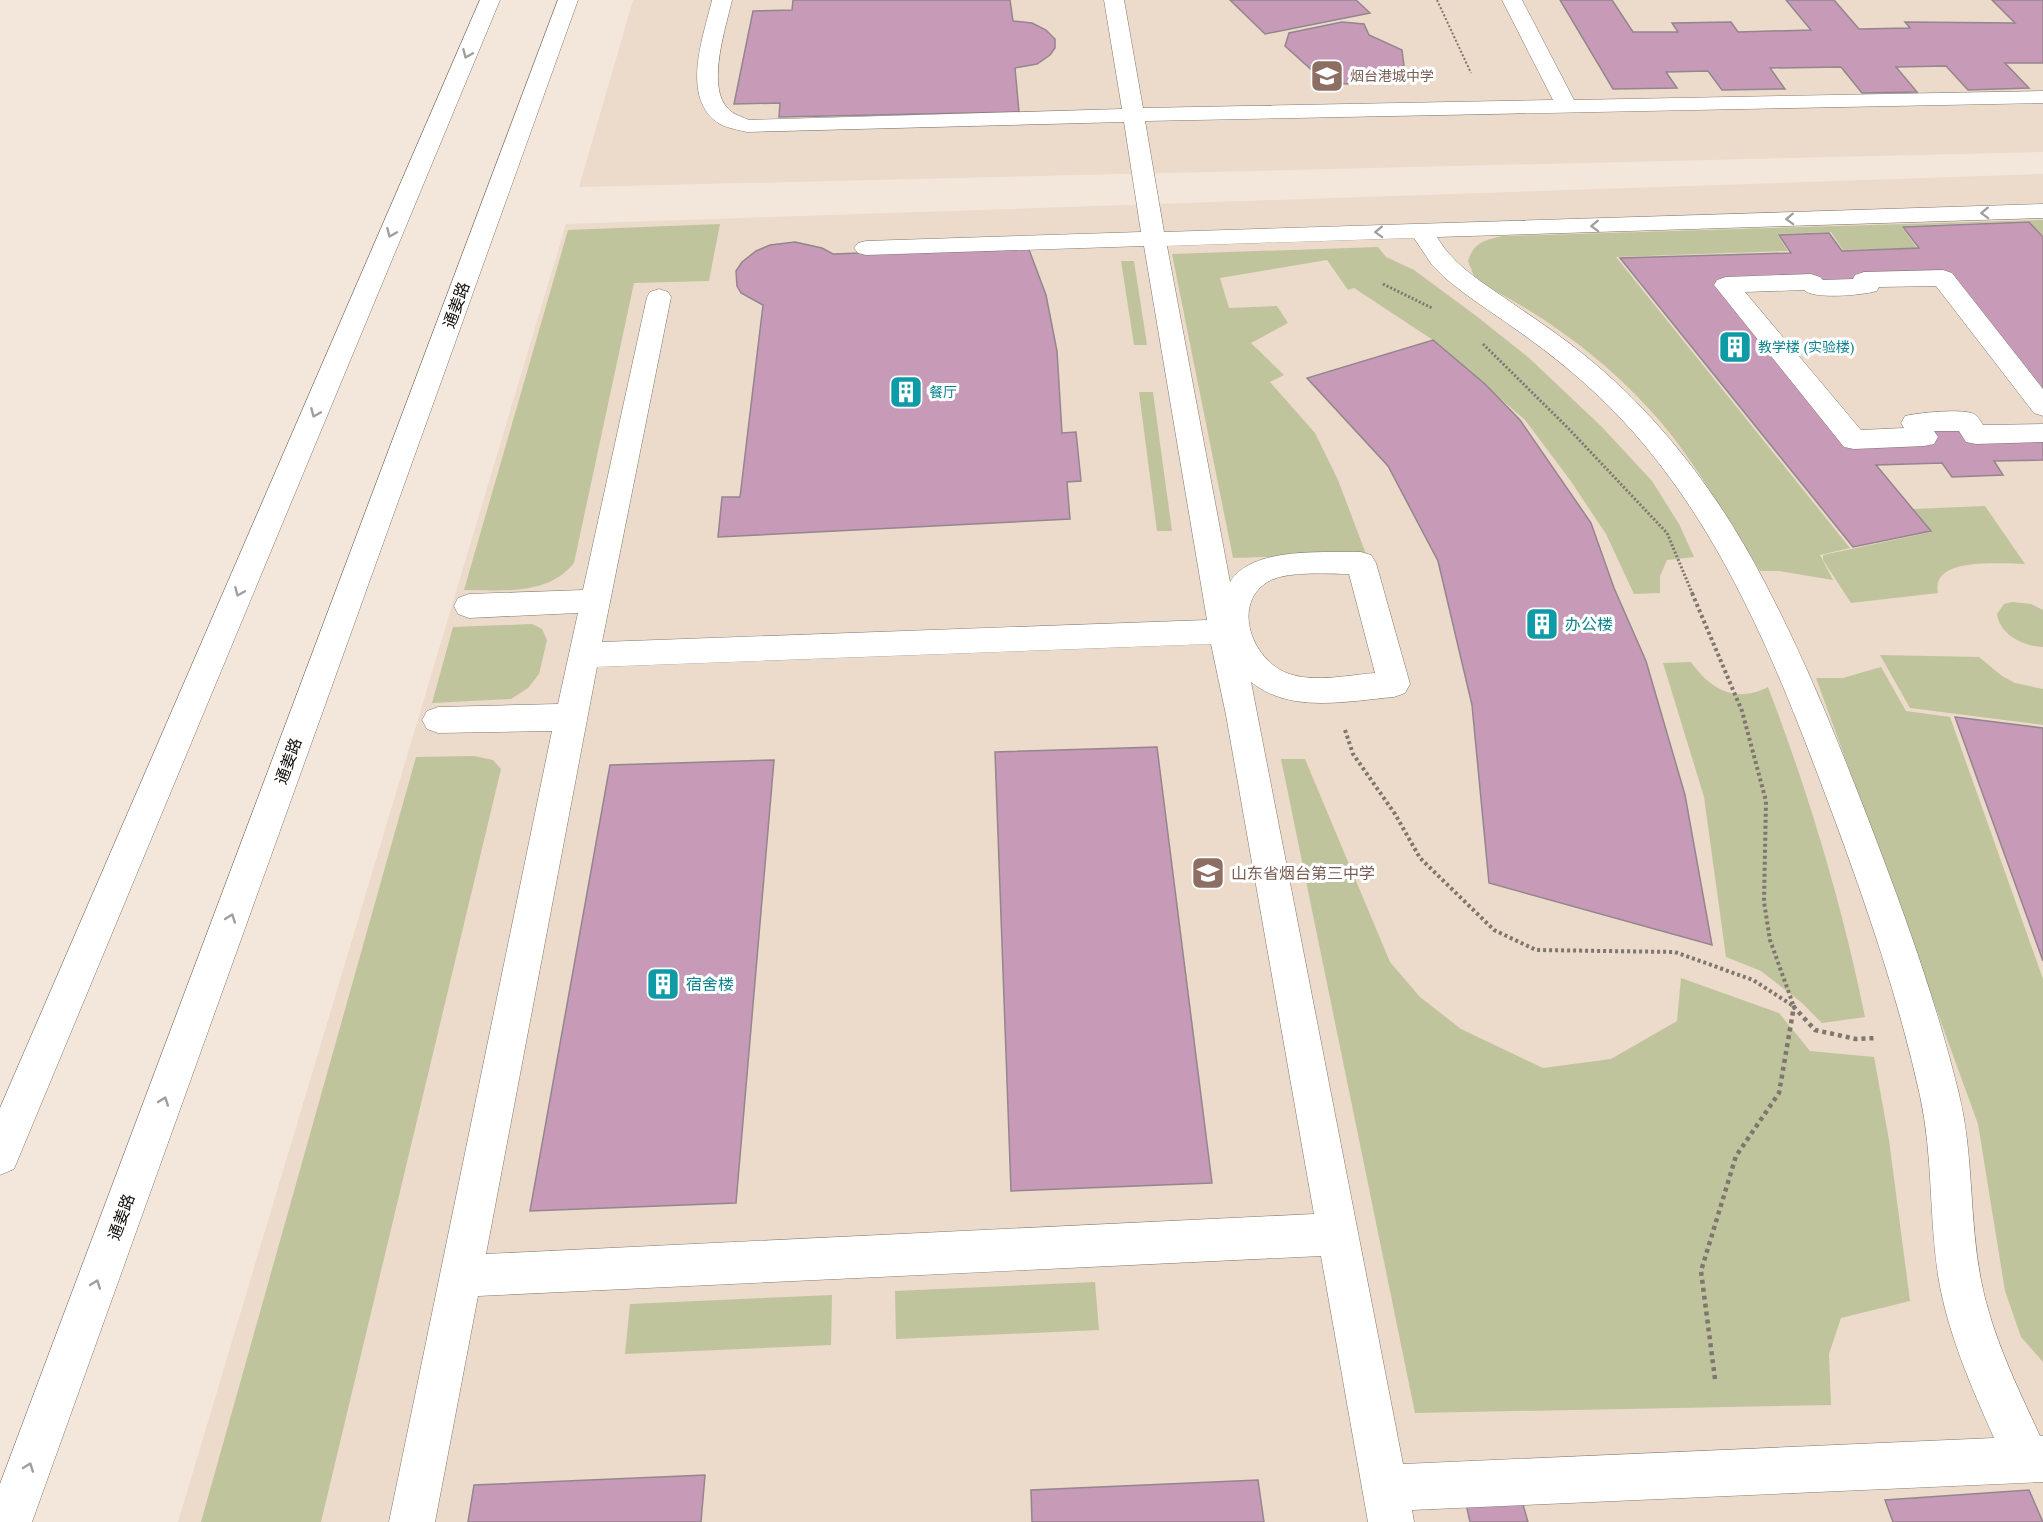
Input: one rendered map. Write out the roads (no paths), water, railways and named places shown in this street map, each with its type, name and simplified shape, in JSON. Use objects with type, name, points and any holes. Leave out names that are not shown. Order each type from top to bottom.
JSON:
[{"type":"street","points":[[0,1155],[490,0]]},
{"type":"street","name":"通姜路","points":[[9,1522],[568,0]]},
{"type":"street","points":[[722,0],[708,68],[709,93],[718,112],[728,121],[739,125],[769,127],[1132,115],[2043,97]]},
{"type":"street","points":[[1114,0],[1154,240],[1228,628],[1242,715],[1388,1505],[2035,1459],[1967,1318],[1959,1276],[1949,1158],[1941,1102],[1884,904],[1799,682],[1747,576],[1690,484],[1664,449],[1614,395],[1541,334],[1455,275],[1431,250],[1422,231]]},
{"type":"street","points":[[1512,0],[1568,107]]},
{"type":"street","points":[[866,248],[2043,212]]},
{"type":"street","points":[[2043,407],[1943,278],[1864,280],[1868,286],[1816,288],[1811,282],[1726,285],[1854,440],[1924,437],[1914,423],[1965,421],[1976,435],[2043,433]]},
{"type":"street","points":[[412,1522],[583,655],[659,297]]},
{"type":"street","points":[[1361,563],[1394,684],[1303,689],[1287,687],[1251,665],[1228,628],[1233,607],[1242,588],[1258,573],[1274,567],[1361,563]]},
{"type":"street","points":[[469,606],[594,601]]},
{"type":"street","points":[[583,655],[1228,628]]},
{"type":"street","points":[[438,720],[571,717]]},
{"type":"street","points":[[460,1276],[1338,1234]]},
{"type":"place","name":"烟台港城中学","points":[[1327,76]]},
{"type":"place","name":"教学楼 (实验楼)","points":[[1735,347]]},
{"type":"place","name":"餐厅","points":[[906,392]]},
{"type":"place","name":"办公楼","points":[[1542,624]]},
{"type":"place","name":"山东省烟台第三中学","points":[[1208,873]]},
{"type":"place","name":"宿舍楼","points":[[663,984]]}]
